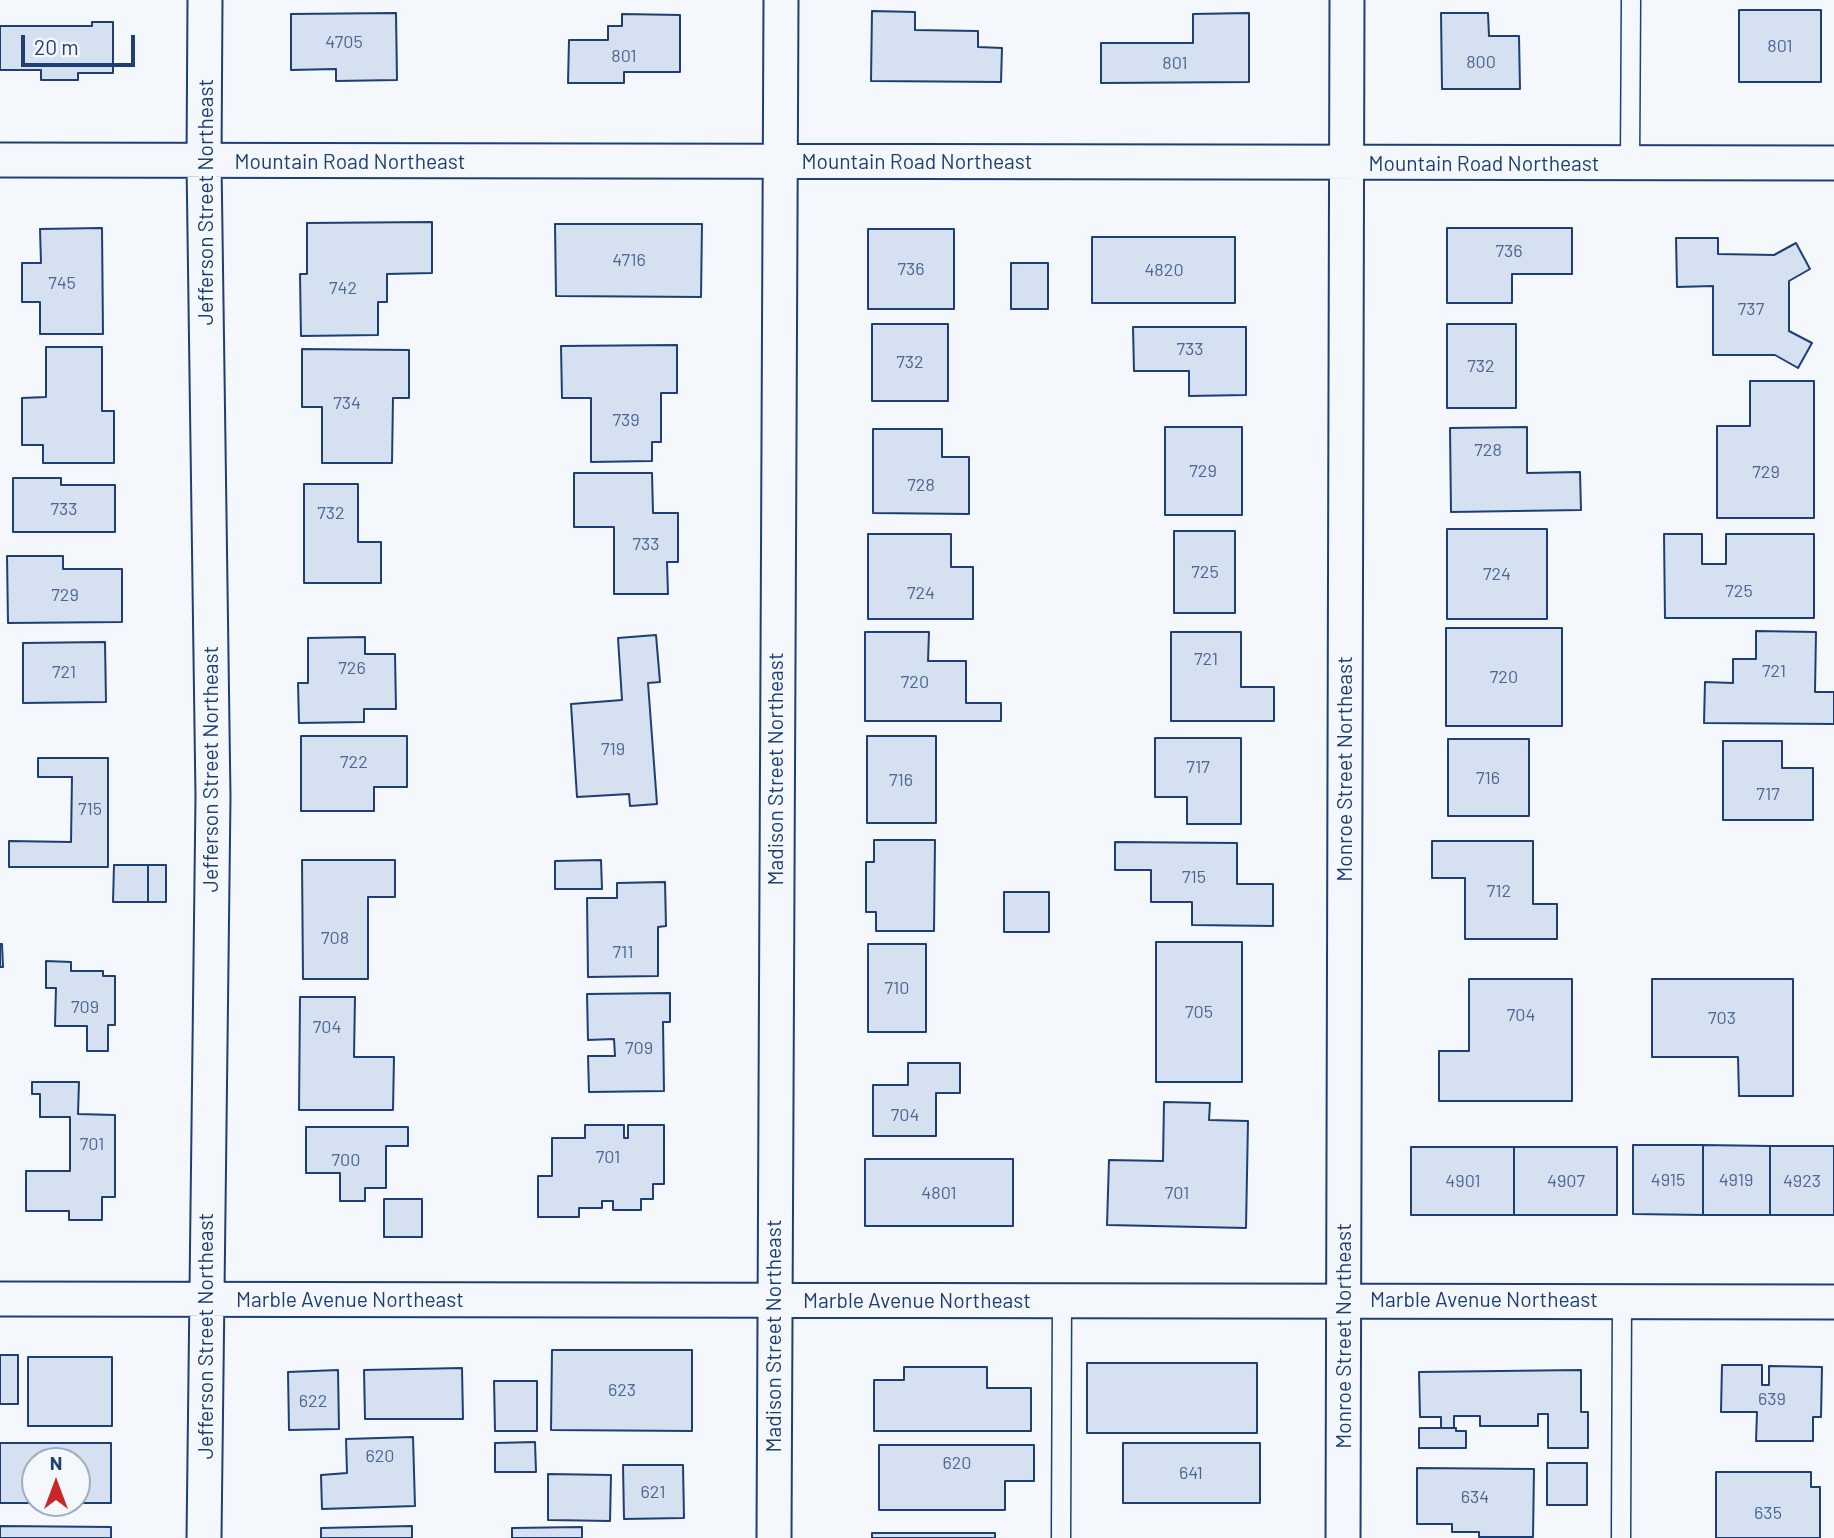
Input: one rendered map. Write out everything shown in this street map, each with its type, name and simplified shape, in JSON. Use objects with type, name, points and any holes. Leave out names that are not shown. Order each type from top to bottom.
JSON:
[{"type":"street","name":"Jefferson Street Northeast","points":[[204,1538],[205,1300],[214,797],[204,162],[205,0]]},
{"type":"street","name":"Madison Street Northeast","points":[[774,1538],[781,0]]},
{"type":"street","name":"Monroe Street Northeast","points":[[1343,1538],[1347,0]]},
{"type":"street","name":"Mountain Road Northeast","points":[[0,160],[1834,163]]},
{"type":"street","name":"Marble Avenue Northeast","points":[[0,1299],[1834,1302]]},
{"type":"lane","points":[[1630,163],[1631,0]]},
{"type":"lane","points":[[1061,1538],[1062,1300]]},
{"type":"lane","points":[[1620,1538],[1622,1300]]},
{"type":"building","points":[[1739,10],[1821,10],[1821,82],[1739,82]]},
{"type":"building","points":[[872,11],[915,12],[915,30],[978,31],[978,47],[1002,48],[1001,82],[871,81]]},
{"type":"building","points":[[396,13],[397,80],[336,81],[336,69],[291,70],[291,14]]},
{"type":"building","points":[[1249,13],[1249,82],[1101,83],[1101,43],[1193,43],[1193,14]]},
{"type":"building","points":[[1441,13],[1488,13],[1489,36],[1519,36],[1520,89],[1442,89]]},
{"type":"building","points":[[622,14],[680,15],[680,72],[624,72],[624,83],[568,83],[569,40],[608,40],[608,26],[622,26]]},
{"type":"building","points":[[92,22],[113,22],[113,73],[78,73],[78,80],[41,80],[41,70],[0,70],[0,26],[92,26]]},
{"type":"building","points":[[432,222],[432,273],[387,274],[387,302],[378,302],[378,335],[301,336],[300,274],[307,274],[307,223]]},
{"type":"building","points":[[555,224],[702,224],[701,297],[556,296]]},
{"type":"building","points":[[102,228],[103,334],[40,334],[40,302],[22,302],[22,263],[41,263],[40,229]]},
{"type":"building","points":[[1447,228],[1572,228],[1572,274],[1512,274],[1512,303],[1447,303]]},
{"type":"building","points":[[868,229],[954,229],[954,309],[868,309]]},
{"type":"building","points":[[1092,237],[1235,237],[1235,303],[1092,303]]},
{"type":"building","points":[[1676,238],[1718,238],[1718,254],[1774,255],[1796,243],[1810,269],[1789,281],[1789,331],[1812,343],[1798,368],[1775,355],[1713,355],[1713,286],[1677,287]]},
{"type":"building","points":[[1011,263],[1048,263],[1048,309],[1011,309]]},
{"type":"building","points":[[872,324],[948,324],[948,401],[872,401]]},
{"type":"building","points":[[1447,324],[1516,324],[1516,408],[1447,408]]},
{"type":"building","points":[[1133,327],[1246,327],[1246,395],[1189,396],[1189,371],[1134,371]]},
{"type":"building","points":[[677,345],[677,393],[661,393],[661,442],[652,442],[652,461],[591,462],[591,398],[562,398],[561,346]]},
{"type":"building","points":[[46,347],[102,347],[102,411],[114,411],[114,463],[43,463],[43,445],[22,445],[22,398],[46,397]]},
{"type":"building","points":[[302,349],[409,350],[409,398],[393,398],[392,463],[322,463],[322,407],[302,407]]},
{"type":"building","points":[[1750,381],[1814,381],[1814,518],[1717,518],[1717,426],[1750,426]]},
{"type":"building","points":[[1165,427],[1242,427],[1242,515],[1165,515]]},
{"type":"building","points":[[1527,427],[1527,473],[1580,472],[1581,510],[1451,512],[1450,428]]},
{"type":"building","points":[[873,429],[942,429],[942,457],[969,457],[969,514],[873,513]]},
{"type":"building","points":[[574,473],[652,473],[653,513],[678,513],[678,562],[667,562],[668,594],[614,594],[614,527],[574,527]]},
{"type":"building","points":[[13,478],[61,478],[61,485],[115,485],[115,532],[13,532]]},
{"type":"building","points":[[304,484],[358,484],[358,542],[381,542],[381,583],[304,583]]},
{"type":"building","points":[[1447,529],[1547,529],[1547,619],[1447,619]]},
{"type":"building","points":[[1174,531],[1235,531],[1235,613],[1174,613]]},
{"type":"building","points":[[868,534],[951,534],[951,567],[973,567],[973,619],[868,619]]},
{"type":"building","points":[[1664,534],[1702,534],[1702,564],[1726,564],[1726,534],[1814,534],[1814,618],[1665,618]]},
{"type":"building","points":[[7,556],[63,556],[63,569],[122,569],[122,622],[8,623]]},
{"type":"building","points":[[1446,628],[1562,628],[1562,726],[1446,726]]},
{"type":"building","points":[[1756,631],[1816,632],[1815,692],[1834,692],[1834,724],[1704,723],[1705,682],[1733,683],[1733,659],[1756,659]]},
{"type":"building","points":[[865,632],[929,632],[928,661],[966,661],[966,703],[1001,703],[1001,721],[865,721]]},
{"type":"building","points":[[1171,632],[1241,632],[1241,687],[1274,687],[1274,721],[1171,721]]},
{"type":"building","points":[[656,635],[660,682],[648,683],[657,804],[630,806],[629,794],[577,797],[571,704],[622,700],[618,638]]},
{"type":"building","points":[[365,637],[365,654],[395,654],[396,709],[364,709],[364,722],[299,723],[298,683],[308,683],[308,638]]},
{"type":"building","points":[[105,642],[106,702],[23,703],[23,643]]},
{"type":"building","points":[[301,736],[407,736],[407,787],[374,787],[374,811],[301,811]]},
{"type":"building","points":[[867,736],[936,736],[936,823],[867,823]]},
{"type":"building","points":[[1155,738],[1241,738],[1241,824],[1187,824],[1187,797],[1155,797]]},
{"type":"building","points":[[1448,739],[1529,739],[1529,816],[1448,816]]},
{"type":"building","points":[[1723,741],[1782,741],[1782,768],[1813,768],[1813,820],[1723,820]]},
{"type":"building","points":[[38,758],[108,758],[108,867],[9,867],[9,841],[71,842],[72,777],[38,777]]},
{"type":"building","points":[[874,840],[935,840],[934,931],[876,931],[876,912],[866,912],[866,862],[874,862]]},
{"type":"building","points":[[1432,841],[1533,841],[1533,904],[1557,904],[1557,939],[1465,939],[1465,878],[1432,878]]},
{"type":"building","points":[[1115,842],[1237,843],[1237,884],[1273,884],[1273,926],[1192,925],[1192,902],[1151,902],[1151,870],[1115,870]]},
{"type":"building","points":[[302,860],[395,860],[395,897],[368,897],[368,979],[303,979]]},
{"type":"building","points":[[601,860],[602,889],[555,889],[555,861]]},
{"type":"building","points":[[114,865],[148,865],[148,902],[113,902]]},
{"type":"building","points":[[148,865],[166,865],[166,902],[148,902]]},
{"type":"building","points":[[665,882],[666,926],[658,927],[658,976],[588,977],[587,898],[617,898],[617,883]]},
{"type":"building","points":[[1004,892],[1049,892],[1049,932],[1004,932]]},
{"type":"building","points":[[1156,942],[1242,942],[1242,1082],[1156,1082]]},
{"type":"building","points":[[2,944],[3,967],[0,967]]},
{"type":"building","points":[[868,944],[926,944],[926,1032],[868,1032]]},
{"type":"building","points":[[46,961],[71,962],[71,971],[103,971],[103,976],[115,976],[115,1025],[108,1025],[108,1051],[87,1051],[87,1026],[55,1026],[56,988],[46,988]]},
{"type":"building","points":[[1469,979],[1572,979],[1572,1101],[1439,1101],[1439,1051],[1469,1051]]},
{"type":"building","points":[[1652,979],[1793,979],[1793,1096],[1739,1096],[1738,1057],[1652,1057]]},
{"type":"building","points":[[670,993],[670,1022],[663,1022],[664,1091],[589,1092],[588,1056],[615,1056],[614,1039],[588,1040],[587,994]]},
{"type":"building","points":[[300,997],[355,997],[354,1057],[394,1057],[393,1110],[299,1110]]},
{"type":"building","points":[[908,1063],[960,1063],[960,1093],[936,1093],[936,1136],[873,1136],[873,1085],[908,1085]]},
{"type":"building","points":[[32,1082],[79,1082],[78,1114],[115,1115],[115,1197],[102,1197],[102,1220],[69,1220],[69,1211],[26,1211],[26,1171],[70,1171],[70,1117],[40,1117],[40,1094],[32,1094]]},
{"type":"building","points":[[1164,1102],[1210,1103],[1209,1120],[1248,1121],[1246,1228],[1107,1225],[1109,1160],[1163,1161]]},
{"type":"building","points":[[585,1125],[624,1125],[624,1138],[628,1138],[628,1125],[664,1125],[664,1184],[653,1184],[653,1199],[641,1199],[641,1210],[613,1210],[613,1201],[602,1201],[602,1208],[579,1208],[579,1217],[538,1217],[538,1176],[552,1176],[552,1138],[585,1138]]},
{"type":"building","points":[[306,1127],[408,1127],[408,1146],[386,1146],[386,1188],[365,1188],[365,1201],[340,1201],[340,1173],[306,1173]]},
{"type":"building","points":[[1633,1145],[1703,1145],[1703,1215],[1633,1214]]},
{"type":"building","points":[[1703,1145],[1770,1146],[1770,1215],[1703,1215]]},
{"type":"building","points":[[1770,1146],[1834,1146],[1834,1215],[1770,1215]]},
{"type":"building","points":[[1411,1147],[1514,1147],[1514,1215],[1411,1215]]},
{"type":"building","points":[[1514,1147],[1617,1147],[1617,1215],[1514,1215]]},
{"type":"building","points":[[865,1159],[1013,1159],[1013,1226],[865,1226]]},
{"type":"building","points":[[384,1199],[422,1199],[422,1237],[384,1237]]},
{"type":"building","points":[[552,1350],[692,1350],[692,1431],[551,1430]]},
{"type":"building","points":[[0,1355],[18,1355],[18,1404],[0,1404]]},
{"type":"building","points":[[28,1357],[112,1357],[112,1426],[28,1426]]},
{"type":"building","points":[[1087,1363],[1257,1363],[1257,1433],[1087,1433]]},
{"type":"building","points":[[1722,1365],[1762,1365],[1762,1385],[1769,1385],[1769,1366],[1822,1367],[1821,1417],[1813,1417],[1813,1441],[1756,1441],[1757,1412],[1721,1412]]},
{"type":"building","points":[[904,1367],[987,1367],[987,1388],[1031,1388],[1031,1431],[874,1431],[874,1380],[904,1380]]},
{"type":"building","points":[[462,1368],[463,1419],[365,1419],[364,1370]]},
{"type":"building","points":[[338,1370],[339,1429],[289,1430],[288,1372]]},
{"type":"building","points":[[1581,1370],[1581,1412],[1588,1412],[1588,1448],[1548,1448],[1548,1414],[1538,1414],[1538,1426],[1480,1426],[1480,1416],[1454,1416],[1454,1428],[1441,1428],[1441,1417],[1420,1417],[1419,1372]]},
{"type":"building","points":[[494,1381],[537,1381],[537,1431],[495,1431]]},
{"type":"building","points":[[1419,1428],[1456,1428],[1456,1431],[1466,1431],[1466,1448],[1419,1448]]},
{"type":"building","points":[[413,1437],[415,1506],[322,1509],[321,1475],[347,1473],[346,1439]]},
{"type":"building","points":[[535,1442],[536,1472],[495,1472],[495,1443]]},
{"type":"building","points":[[0,1443],[111,1443],[111,1503],[91,1503],[91,1447],[21,1447],[21,1503],[0,1503]]},
{"type":"building","points":[[1123,1443],[1260,1443],[1260,1503],[1123,1503]]},
{"type":"building","points":[[879,1445],[1034,1445],[1034,1481],[1005,1481],[1005,1510],[879,1510]]},
{"type":"building","points":[[1547,1463],[1587,1463],[1587,1505],[1547,1505]]},
{"type":"building","points":[[623,1465],[683,1465],[684,1518],[624,1519]]},
{"type":"building","points":[[1417,1468],[1534,1469],[1533,1537],[1479,1537],[1479,1532],[1452,1532],[1452,1524],[1417,1524]]},
{"type":"building","points":[[1716,1472],[1811,1472],[1811,1487],[1820,1487],[1820,1538],[1716,1538]]},
{"type":"building","points":[[548,1474],[611,1475],[610,1521],[548,1520]]},
{"type":"building","points":[[0,1526],[111,1527],[111,1538],[0,1538]]},
{"type":"building","points":[[412,1526],[412,1538],[321,1538],[321,1528]]},
{"type":"building","points":[[582,1527],[582,1538],[512,1538],[512,1528]]},
{"type":"building","points":[[872,1533],[995,1533],[995,1538],[872,1538]]}]
